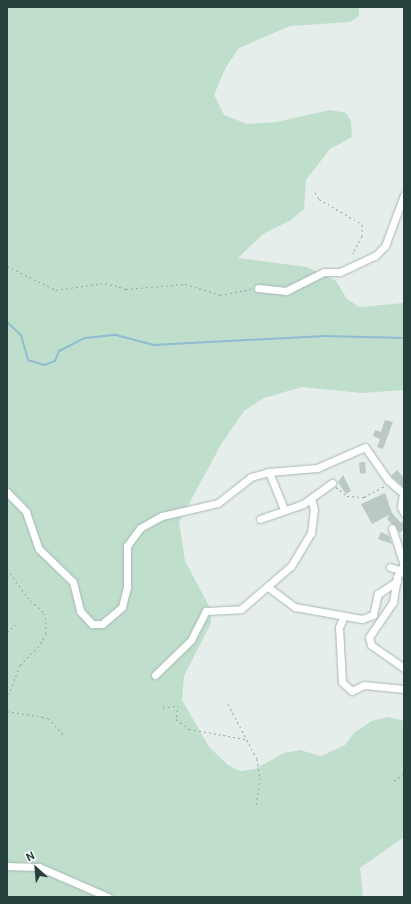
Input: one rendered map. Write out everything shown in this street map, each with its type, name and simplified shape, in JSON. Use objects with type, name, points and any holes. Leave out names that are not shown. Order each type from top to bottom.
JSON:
[{"type":"street","points":[[258,288],[286,291],[324,272],[340,272],[361,264],[384,246],[404,195]]},
{"type":"street","points":[[7,492],[26,512],[39,549],[73,582],[84,620],[102,624],[113,616],[126,597],[127,546],[140,528],[162,516],[218,503],[245,480],[268,472],[317,468],[365,447],[390,481],[403,494],[401,507],[404,513]]},
{"type":"street","points":[[268,472],[284,509]]},
{"type":"street","points":[[260,519],[311,499],[332,483]]},
{"type":"street","points":[[155,675],[191,640],[206,611],[241,609],[268,587],[304,549],[313,522],[311,499]]},
{"type":"street","points":[[392,528],[404,564],[399,570],[393,602],[369,637],[371,645],[404,668]]},
{"type":"street","points":[[390,567],[399,570]]},
{"type":"street","points":[[268,587],[290,605],[362,619],[373,615],[378,594],[396,581]]},
{"type":"street","points":[[344,616],[338,627],[342,682],[352,691],[364,685],[404,689]]},
{"type":"street","points":[[7,866],[39,867],[108,897]]},
{"type":"path","points":[[315,192],[319,199],[362,224],[362,236],[354,252],[361,264]]},
{"type":"path","points":[[7,266],[56,290],[105,283],[126,290],[185,284],[220,294],[258,288]]},
{"type":"path","points":[[332,483],[347,496],[364,497],[390,481]]},
{"type":"path","points":[[7,569],[27,597],[44,613],[46,633],[39,646],[20,665],[7,699]]},
{"type":"path","points":[[7,632],[15,625]]},
{"type":"path","points":[[228,704],[258,765],[256,806]]},
{"type":"path","points":[[163,705],[163,708],[178,706],[176,719],[189,729],[246,739]]},
{"type":"path","points":[[7,712],[48,718],[63,734]]},
{"type":"path","points":[[394,781],[404,773]]},
{"type":"green space","points":[[7,7],[359,7],[359,16],[350,22],[290,26],[239,48],[226,67],[214,95],[224,115],[247,124],[276,122],[330,110],[346,113],[351,121],[352,137],[330,149],[306,180],[304,209],[291,220],[263,234],[238,258],[307,267],[336,281],[347,299],[359,307],[404,303],[404,390],[362,393],[302,387],[264,398],[244,411],[222,443],[179,522],[185,561],[210,608],[211,623],[184,676],[182,700],[209,747],[228,765],[240,771],[255,769],[284,753],[300,750],[321,756],[345,745],[355,732],[372,721],[388,717],[404,721],[404,837],[360,868],[363,897],[7,897]]},
{"type":"building","points":[[385,420],[393,422],[383,449],[377,447],[380,439],[373,436],[375,430],[381,432]]},
{"type":"building","points":[[365,462],[366,473],[360,473],[359,463]]},
{"type":"building","points":[[397,470],[404,478],[404,487],[391,476]]},
{"type":"building","points":[[343,475],[351,491],[346,494],[338,482]]},
{"type":"building","points":[[385,493],[392,513],[401,523],[404,520],[404,529],[400,533],[387,519],[389,515],[372,524],[361,504]]},
{"type":"building","points":[[381,532],[389,536],[392,544],[378,539]]},
{"type":"waterway","points":[[7,322],[21,335],[28,360],[44,365],[55,361],[59,351],[85,338],[116,335],[153,345],[325,336],[404,338]]}]
